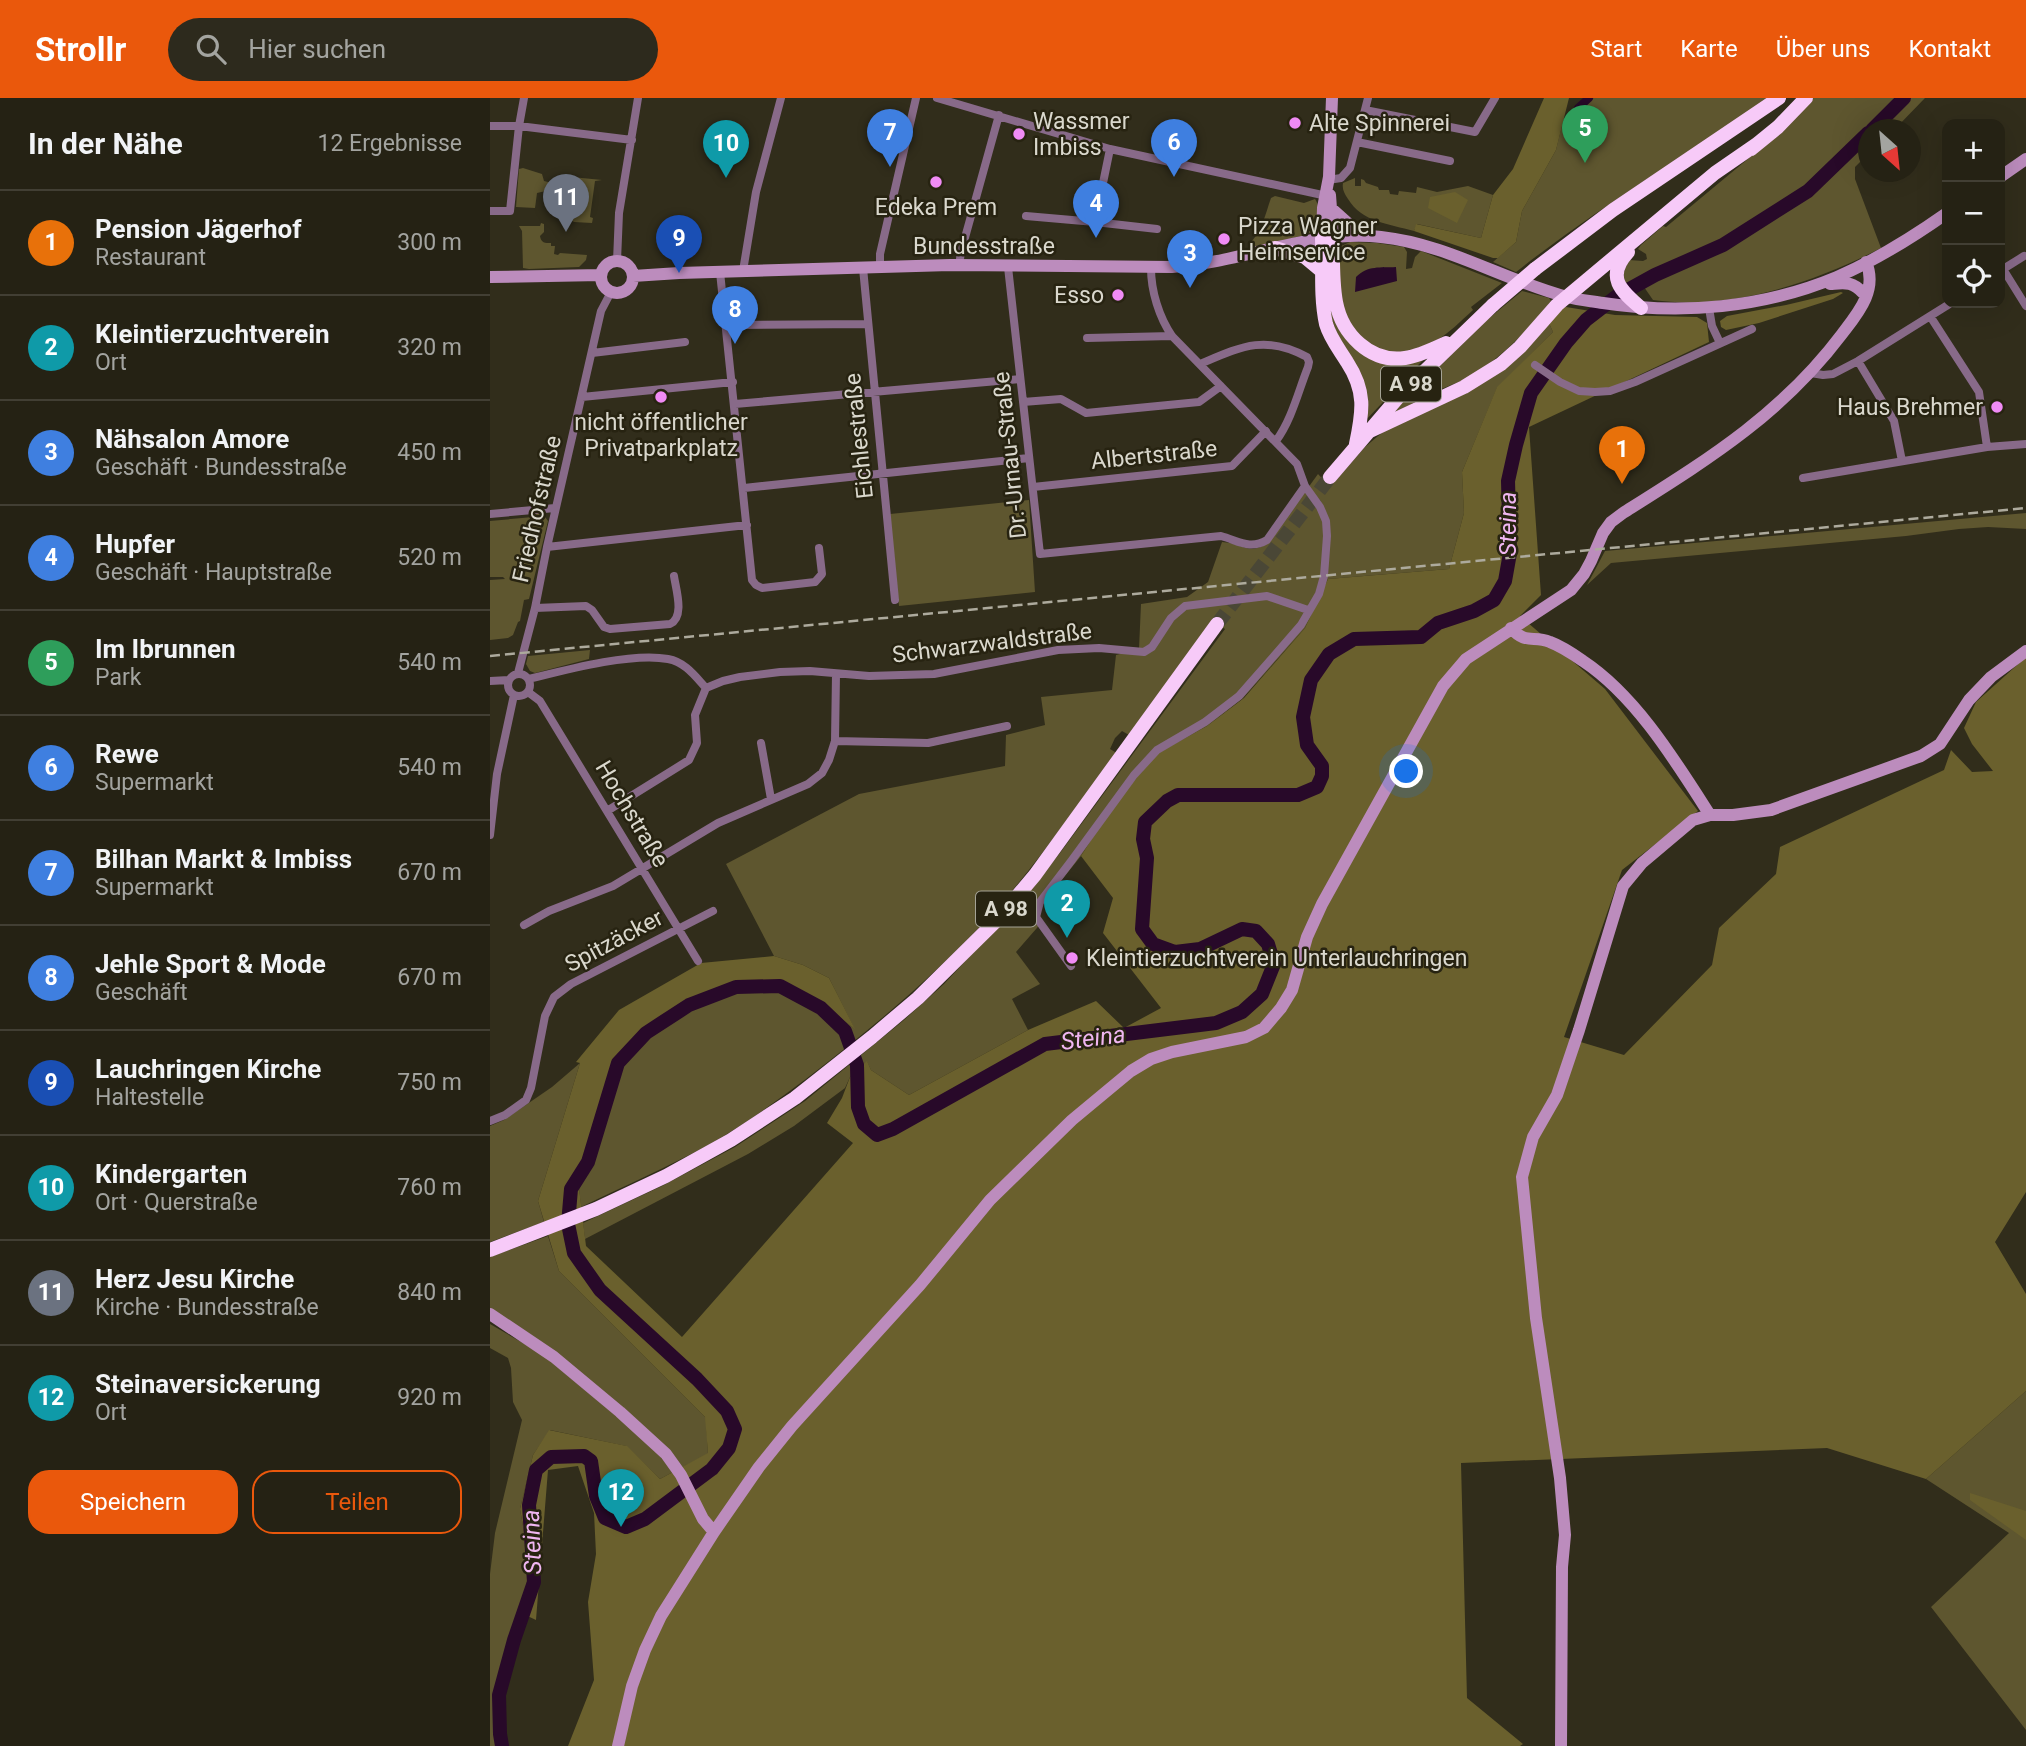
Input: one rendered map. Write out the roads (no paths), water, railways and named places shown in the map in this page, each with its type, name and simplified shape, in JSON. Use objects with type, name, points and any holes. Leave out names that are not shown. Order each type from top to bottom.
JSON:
[{"type":"highway","name":"A 98","points":[[1330,477],[1419,374],[1493,305],[1555,253],[1613,210],[1779,98]]},
{"type":"highway","points":[[1635,306],[1622,290],[1617,277],[1620,263],[1630,250],[1778,127],[1806,98]]},
{"type":"highway","points":[[1368,432],[1485,376],[1520,347],[1557,305],[1715,173],[1757,144]]},
{"type":"highway","points":[[1328,237],[1323,272],[1324,310],[1326,323],[1356,379],[1362,396],[1356,446]]},
{"type":"highway","points":[[1328,237],[1336,301],[1345,326],[1363,347],[1388,358],[1402,359],[1416,356],[1457,338]]},
{"type":"highway","points":[[1275,248],[1305,257],[1323,272]]},
{"type":"highway","name":"A 98","points":[[490,1250],[596,1209],[666,1176],[731,1140],[795,1098],[918,998],[997,919],[1035,875],[1217,624]]},
{"type":"main road","points":[[1328,237],[1322,219],[1329,201],[1332,98]]},
{"type":"main road","points":[[2005,174],[2024,162]]},
{"type":"main road","points":[[1329,201],[1362,235]]},
{"type":"main road","points":[[1816,285],[1866,262],[1942,216]]},
{"type":"main road","name":"Bundesstraße","points":[[633,276],[960,266],[1151,268],[1208,264],[1328,237],[1362,235],[1425,245],[1567,297],[1588,301],[1676,310],[1709,308],[1757,301],[1816,285]]},
{"type":"main road","points":[[617,261],[626,264],[633,276],[630,286],[617,293],[604,287],[601,275],[607,265],[617,261]]},
{"type":"main road","points":[[618,1746],[632,1686],[661,1616],[759,1467],[792,1426],[920,1285],[990,1200],[1072,1120],[1131,1071],[1151,1059],[1246,1037],[1264,1028],[1281,1009],[1292,990],[1307,937],[1321,904],[1443,686],[1466,659],[1571,590],[1584,574],[1611,522],[1710,458],[1782,401],[1811,373],[1851,322],[1871,283],[1866,262]]},
{"type":"main road","points":[[1853,269],[1864,296]]},
{"type":"main road","points":[[490,277],[601,275]]},
{"type":"main road","points":[[1816,285],[1849,282],[1856,285],[1864,296]]},
{"type":"main road","points":[[1511,628],[1522,638],[1549,641],[1584,662],[1620,693],[1670,753],[1710,815]]},
{"type":"main road","points":[[1561,1746],[1562,1567],[1565,1535],[1560,1478],[1536,1318],[1522,1177],[1533,1138],[1557,1095],[1623,886],[1642,863],[1693,820],[1710,815],[1771,810],[1921,756],[1940,744],[1969,700],[1991,677],[2026,651]]},
{"type":"main road","points":[[490,1314],[554,1357],[666,1454],[681,1475],[703,1519],[715,1532]]},
{"type":"street","points":[[490,211],[510,211],[524,98]]},
{"type":"street","points":[[617,261],[619,214],[638,98]]},
{"type":"street","points":[[743,271],[756,192],[780,98]]},
{"type":"street","points":[[880,268],[880,254],[916,98]]},
{"type":"street","points":[[937,98],[970,103],[999,115],[1110,149],[1329,201]]},
{"type":"street","points":[[1328,180],[1336,180],[1350,168],[1368,98]]},
{"type":"street","points":[[1365,110],[1475,132],[1495,98]]},
{"type":"street","points":[[960,266],[961,252],[999,115]]},
{"type":"street","points":[[490,126],[519,126],[632,140]]},
{"type":"street","points":[[1357,142],[1450,161]]},
{"type":"street","points":[[1095,222],[1110,149]]},
{"type":"street","points":[[1026,216],[1157,229]]},
{"type":"street","points":[[2005,268],[2024,256]]},
{"type":"street","name":"Dr.-Urnau-Straße","points":[[1008,267],[1040,554],[1222,536],[1250,546],[1259,545],[1267,540],[1305,486]]},
{"type":"street","name":"Eichlestraße","points":[[863,268],[895,600]]},
{"type":"street","points":[[1071,966],[1036,917],[1040,902],[1112,803],[1149,758],[1157,750],[1205,722],[1239,696],[1301,625],[1319,594],[1324,576],[1326,521],[1305,486],[1297,464],[1172,336],[1160,313],[1151,268]]},
{"type":"street","points":[[720,272],[752,580],[762,588],[815,582],[822,574],[819,548]]},
{"type":"street","points":[[2005,274],[2026,306]]},
{"type":"street","name":"Friedhofstraße","points":[[518,673],[601,312],[611,292]]},
{"type":"street","points":[[1709,308],[1712,326],[1720,343]]},
{"type":"street","points":[[1811,373],[1833,374],[1943,308]]},
{"type":"street","points":[[1930,316],[1979,392],[1987,447]]},
{"type":"street","points":[[727,326],[867,324]]},
{"type":"street","points":[[1535,365],[1579,391],[1610,391],[1752,329]]},
{"type":"street","points":[[1087,338],[1172,336]]},
{"type":"street","points":[[592,353],[685,342]]},
{"type":"street","points":[[1200,364],[1251,344],[1282,347],[1307,357],[1308,367],[1296,400],[1285,429],[1276,441]]},
{"type":"street","points":[[1857,360],[1894,421],[1902,461]]},
{"type":"street","points":[[735,404],[1020,379]]},
{"type":"street","points":[[582,397],[733,382]]},
{"type":"street","points":[[1023,402],[1061,399],[1086,413],[1199,402],[1221,386]]},
{"type":"street","name":"Albertstraße","points":[[1032,487],[1232,466],[1266,431]]},
{"type":"street","points":[[1803,478],[2026,443]]},
{"type":"street","points":[[744,488],[1029,458]]},
{"type":"street","points":[[490,514],[555,508]]},
{"type":"street","points":[[547,547],[747,525]]},
{"type":"street","points":[[535,608],[586,606],[604,627],[610,629],[670,624],[675,622],[679,615],[674,576]]},
{"type":"street","name":"Schwarzwaldstraße","points":[[706,688],[740,677],[780,672],[810,671],[869,676],[934,674],[1058,650],[1099,648],[1144,652],[1152,647],[1171,618],[1185,606],[1267,596],[1308,610]]},
{"type":"street","points":[[529,679],[579,667],[635,659],[669,659],[688,668],[706,688],[695,715],[697,743],[688,760],[607,811]]},
{"type":"street","points":[[490,681],[509,680],[518,673],[524,674],[529,679],[528,692],[522,696],[514,695],[509,690],[509,680]]},
{"type":"street","points":[[524,925],[550,911],[614,886],[718,823],[808,784],[822,773],[830,760],[835,741],[836,674]]},
{"type":"street","name":"Hochstraße","points":[[528,692],[540,701],[698,961]]},
{"type":"street","points":[[490,835],[494,773],[514,695]]},
{"type":"street","points":[[835,741],[928,743],[1007,726]]},
{"type":"street","points":[[761,743],[771,799]]},
{"type":"street","name":"Spitzäcker","points":[[490,1121],[505,1115],[526,1100],[531,1088],[545,1016],[554,997],[571,984],[713,911]]},
{"type":"waterway","points":[[1578,108],[1589,98]]},
{"type":"waterway","name":"Steina","points":[[1883,119],[1904,98]]},
{"type":"waterway","name":"Steina","points":[[502,1746],[499,1695],[534,1582],[529,1505],[536,1470],[551,1457],[584,1456],[591,1461],[596,1496],[605,1518],[626,1527],[645,1519],[712,1469],[729,1448],[735,1429],[727,1411],[697,1379],[600,1290],[574,1253],[568,1224],[571,1189],[588,1162],[618,1063],[646,1033],[689,1005],[736,987],[780,986],[821,1008],[845,1031],[857,1065],[858,1107],[864,1124],[877,1135],[893,1129],[1045,1044],[1216,1023],[1242,1012],[1262,994],[1274,964],[1268,944],[1256,931],[1242,929],[1200,949],[1175,952],[1153,944],[1142,929],[1147,858],[1143,839],[1145,822],[1167,801],[1178,795],[1298,795],[1317,787],[1322,776],[1322,766],[1307,745],[1303,717],[1311,680],[1329,654],[1354,639],[1421,637],[1438,623],[1474,611],[1494,600],[1505,581],[1510,553],[1508,481],[1516,445],[1531,393],[1566,343],[1586,320],[1617,296],[1655,275],[1723,245],[1808,191],[1858,143]]},
{"type":"tunnel","points":[[1217,624],[1330,477]]},
{"type":"railway","points":[[490,656],[2026,508]]},
{"type":"place","name":"Alte Spinnerei","points":[[1295,123]]},
{"type":"place","name":"Wassmer Imbiss","points":[[1019,134]]},
{"type":"place","name":"Im Ibrunnen","points":[[1585,163]]},
{"type":"place","name":"Bilhan Markt & Imbiss","points":[[890,167]]},
{"type":"place","name":"Rewe","points":[[1174,177]]},
{"type":"place","name":"Kindergarten","points":[[726,178]]},
{"type":"place","name":"Edeka Prem","points":[[936,182]]},
{"type":"place","name":"Herz Jesu Kirche","points":[[566,232]]},
{"type":"place","name":"Hupfer","points":[[1096,238]]},
{"type":"place","name":"Pizza Wagner Heimservice","points":[[1224,239]]},
{"type":"place","name":"Lauchringen Kirche","points":[[679,273]]},
{"type":"place","name":"Nähsalon Amore","points":[[1190,288]]},
{"type":"place","name":"Esso","points":[[1118,295]]},
{"type":"place","name":"Jehle Sport & Mode","points":[[735,344]]},
{"type":"place","name":"nicht öffentlicher Privatparkplatz","points":[[661,397]]},
{"type":"place","name":"Haus Brehmer","points":[[1997,407]]},
{"type":"place","name":"Pension Jägerhof","points":[[1622,484]]},
{"type":"place","name":"Kleintierzuchtverein","points":[[1067,938]]},
{"type":"place","name":"Kleintierzuchtverein Unterlauchringen","points":[[1072,958]]},
{"type":"place","name":"Steinaversickerung","points":[[621,1527]]}]
